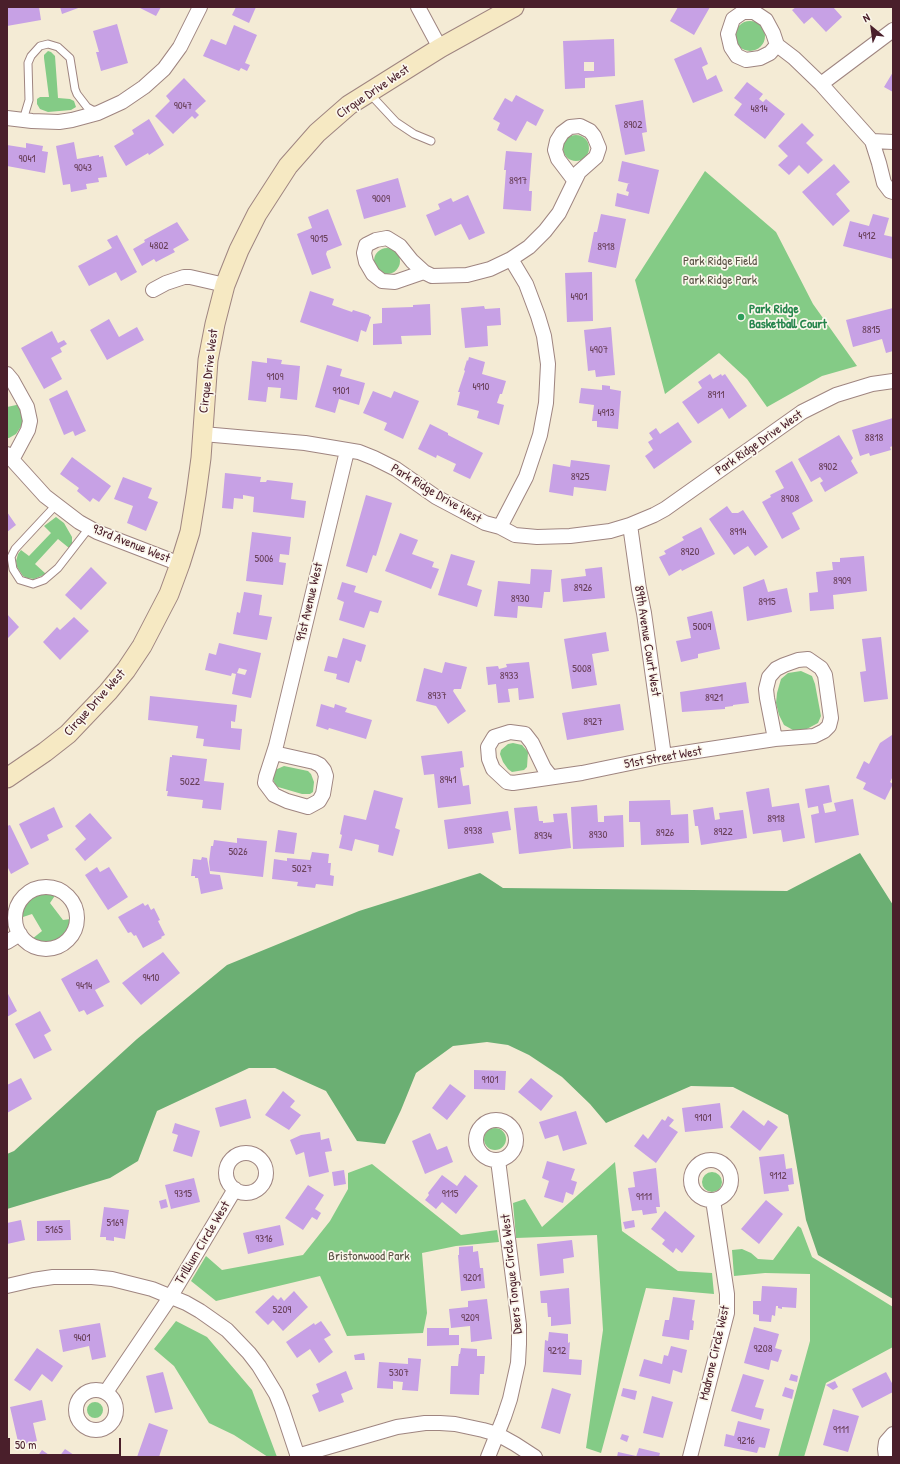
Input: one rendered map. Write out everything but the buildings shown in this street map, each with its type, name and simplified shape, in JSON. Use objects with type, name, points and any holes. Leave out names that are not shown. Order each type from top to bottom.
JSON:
[{"type":"street","points":[[7,118],[59,122],[98,113],[122,102],[144,87],[164,69],[180,47],[200,7]]},
{"type":"street","points":[[418,7],[440,48]]},
{"type":"street","name":"Cirque Drive West","points":[[7,778],[46,752],[68,734],[108,692],[126,670],[156,620],[169,594],[190,532],[203,434],[208,360],[214,324],[225,285],[239,250],[257,214],[291,161],[317,133],[349,105],[440,48],[514,7]]},
{"type":"street","points":[[821,84],[893,30]]},
{"type":"street","points":[[777,45],[794,58],[821,84],[872,141],[884,183],[890,191],[893,192]]},
{"type":"street","points":[[872,141],[893,142]]},
{"type":"street","points":[[424,272],[432,276],[467,275],[490,269],[511,259],[529,247],[546,231],[559,214],[574,180]]},
{"type":"street","points":[[500,527],[526,477],[540,435],[546,403],[548,364],[544,336],[538,316],[526,284],[511,259]]},
{"type":"street","points":[[154,290],[166,283],[190,276],[225,285]]},
{"type":"street","name":"93rd Avenue West","points":[[7,374],[27,407],[30,421],[28,430],[9,457],[56,505],[89,528],[180,564]]},
{"type":"street","name":"Park Ridge Drive West","points":[[203,434],[305,443],[359,452],[396,469],[436,497],[462,512],[485,524],[500,527],[515,535],[537,537],[589,535],[630,525],[665,509],[802,412],[819,403],[854,389],[893,381]]},
{"type":"street","name":"91st Avenue West","points":[[274,753],[314,762],[320,765],[326,776],[323,794],[319,801],[308,807],[287,801],[274,795],[265,783],[274,753],[347,450]]},
{"type":"street","name":"89th Avenue Court West","points":[[630,525],[664,756]]},
{"type":"street","name":"51st Street West","points":[[551,777],[532,743],[525,734],[510,732],[494,737],[488,747],[489,759],[493,769],[507,782],[513,783],[582,773],[664,756],[775,739],[814,736],[824,731],[829,726],[831,718],[825,675],[821,668],[808,659],[798,660],[784,665],[776,669],[769,677],[766,689],[775,739]]},
{"type":"street","points":[[43,887],[53,887],[63,891],[71,899],[77,917],[71,936],[64,943],[55,947],[45,948],[35,946],[26,942],[20,934],[16,925],[15,915],[18,904],[24,896],[32,890],[43,887]]},
{"type":"street","points":[[7,942],[20,934]]},
{"type":"street","name":"Deers Tongue Circle West","points":[[488,1457],[510,1399],[518,1363],[519,1344],[519,1326],[498,1160]]},
{"type":"street","name":"Trillium Circle West","points":[[106,1392],[171,1296],[235,1189]]},
{"type":"street","name":"Madrone Circle West","points":[[690,1457],[727,1313],[727,1294],[713,1200]]},
{"type":"street","points":[[7,1286],[53,1277],[92,1276],[132,1283],[171,1296],[200,1311],[227,1330],[250,1353],[265,1375],[276,1394],[298,1457],[396,1427],[425,1423],[455,1424],[497,1434],[535,1457]]},
{"type":"street","points":[[886,1457],[886,1442],[893,1434]]},
{"type":"lane","points":[[23,120],[29,100],[28,63],[31,56],[40,46],[48,44],[58,47],[70,58],[77,94],[87,107],[98,113]]},
{"type":"lane","points":[[369,93],[396,122],[414,134],[431,141]]},
{"type":"lane","points":[[56,505],[15,549],[12,557],[13,569],[20,580],[33,584],[44,580],[58,568],[89,528]]},
{"type":"green space","points":[[750,21],[761,25],[765,36],[761,47],[750,51],[739,47],[735,36],[739,25]]},
{"type":"green space","points":[[48,51],[55,56],[58,98],[70,99],[74,101],[76,107],[71,110],[48,112],[40,109],[37,104],[37,99],[40,97],[49,97],[44,58],[44,55]]},
{"type":"green space","points":[[576,135],[586,138],[589,148],[586,158],[576,161],[566,158],[563,148],[566,138]]},
{"type":"green space","name":"Park Ridge Park","points":[[705,171],[776,232],[813,304],[857,366],[822,376],[767,407],[747,379],[719,353],[665,394],[635,280]]},
{"type":"green space","points":[[387,248],[396,252],[400,261],[396,270],[387,274],[378,270],[374,261],[378,252]]},
{"type":"green space","points":[[21,404],[24,422],[16,434],[7,438],[7,407]]},
{"type":"green space","points":[[56,517],[64,523],[72,537],[72,544],[69,548],[58,539],[35,564],[46,574],[34,579],[23,576],[17,567],[16,561],[18,554],[21,550],[29,556],[51,533],[44,526]]},
{"type":"green space","points":[[801,671],[812,676],[821,716],[818,723],[803,731],[793,730],[784,725],[779,715],[776,703],[781,679],[788,673]]},
{"type":"green space","points":[[513,743],[522,745],[528,752],[527,767],[524,770],[512,772],[503,762],[500,754],[501,750],[508,744]]},
{"type":"green space","points":[[284,766],[308,771],[314,782],[313,792],[310,794],[302,794],[278,787],[273,779],[275,770]]},
{"type":"green space","points":[[860,853],[893,905],[893,1299],[818,1255],[806,1220],[788,1115],[733,1087],[691,1086],[606,1123],[590,1104],[562,1077],[529,1055],[508,1045],[487,1042],[453,1046],[416,1073],[385,1144],[357,1141],[326,1091],[275,1068],[249,1068],[157,1111],[138,1161],[110,1178],[7,1209],[7,1154],[14,1151],[137,1039],[227,965],[359,911],[480,873],[503,888],[787,891]]},
{"type":"green space","points":[[48,892],[56,894],[50,903],[63,920],[71,919],[72,922],[69,930],[64,936],[56,941],[48,943],[39,942],[32,939],[42,931],[32,914],[20,918],[22,909],[32,896]]},
{"type":"green space","points":[[495,1128],[503,1131],[506,1139],[503,1147],[495,1150],[487,1147],[484,1139],[487,1131]]},
{"type":"green space","points":[[615,1162],[622,1231],[678,1271],[712,1273],[714,1294],[646,1288],[601,1453],[586,1448],[603,1330],[597,1235],[516,1238],[513,1203],[525,1199],[542,1227]]},
{"type":"green space","name":"Bristonwood Park","points":[[372,1164],[461,1235],[497,1230],[499,1242],[456,1246],[422,1253],[427,1313],[423,1333],[347,1336],[320,1276],[216,1301],[191,1281],[206,1256],[222,1270],[303,1255],[330,1221],[348,1189],[348,1173]]},
{"type":"green space","points":[[708,1172],[716,1172],[722,1178],[722,1186],[716,1192],[708,1192],[702,1186],[702,1178]]},
{"type":"green space","points":[[798,1226],[801,1228],[812,1257],[893,1307],[893,1347],[826,1383],[804,1457],[778,1457],[810,1341],[810,1274],[765,1273],[734,1276],[732,1250],[742,1249],[751,1253],[758,1259],[773,1260]]},
{"type":"green space","points":[[176,1321],[207,1337],[252,1390],[277,1457],[268,1457],[234,1435],[209,1423],[174,1366],[154,1349]]},
{"type":"green space","points":[[92,1402],[98,1402],[103,1407],[101,1416],[98,1418],[92,1418],[87,1413],[87,1407]]},
{"type":"place","name":"Park Ridge Basketball Court","points":[[741,317]]},
{"type":"park label","name":"Park Ridge Field","points":[[720,262]]}]
